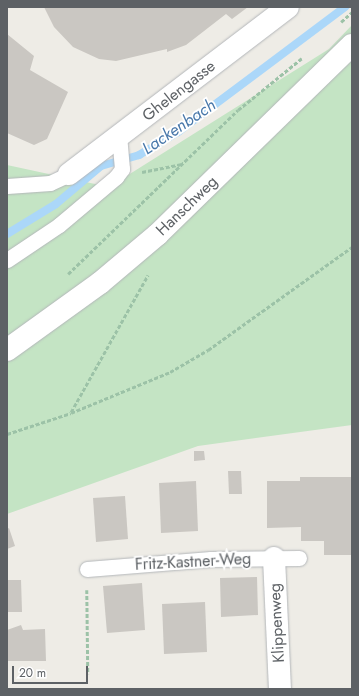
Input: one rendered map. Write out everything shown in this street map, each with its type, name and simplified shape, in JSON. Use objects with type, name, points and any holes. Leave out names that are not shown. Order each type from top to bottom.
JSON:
[{"type":"street","name":"Ghelengasse","points":[[69,174],[121,145],[288,7]]},
{"type":"street","name":"Hanschweg","points":[[7,350],[100,283],[157,235],[352,45]]},
{"type":"street","name":"Klippenweg","points":[[274,558],[280,689]]},
{"type":"lane","points":[[7,260],[59,225],[119,173],[121,145]]},
{"type":"lane","points":[[7,186],[50,183],[69,174]]},
{"type":"lane","name":"Fritz-Kastner-Weg","points":[[87,569],[211,559],[299,558]]},
{"type":"path","points":[[340,24],[352,12]]},
{"type":"path","points":[[64,278],[238,110],[305,55]]},
{"type":"path","points":[[119,173],[183,164]]},
{"type":"path","points":[[7,434],[71,413],[170,372],[202,354],[352,247]]},
{"type":"path","points":[[71,413],[150,272]]},
{"type":"path","points":[[87,569],[88,674]]},
{"type":"green space","points":[[352,25],[352,425],[198,446],[7,514],[7,165],[109,187],[329,49]]},
{"type":"building","points":[[44,7],[248,7],[232,19],[226,14],[186,45],[167,52],[167,49],[116,61],[99,59],[73,47],[54,27]]},
{"type":"building","points":[[7,34],[34,56],[30,70],[68,92],[47,139],[34,145],[7,133]]},
{"type":"building","points":[[194,451],[204,451],[205,460],[194,461]]},
{"type":"building","points":[[228,471],[241,471],[242,494],[229,494]]},
{"type":"building","points":[[300,477],[352,477],[352,555],[324,555],[324,541],[301,541],[301,527],[267,528],[267,481],[300,481]]},
{"type":"building","points":[[196,481],[198,531],[161,533],[159,483]]},
{"type":"building","points":[[125,496],[128,539],[96,542],[93,498]]},
{"type":"building","points":[[9,528],[15,546],[7,549],[7,529]]},
{"type":"building","points":[[257,577],[258,615],[221,617],[220,578]]},
{"type":"building","points":[[7,580],[21,580],[22,612],[7,612]]},
{"type":"building","points":[[142,583],[145,630],[107,633],[103,586]]},
{"type":"building","points":[[205,602],[207,652],[164,654],[162,604]]},
{"type":"building","points":[[21,625],[23,630],[45,629],[46,661],[7,661],[7,630]]},
{"type":"waterway","name":"Lackenbach","points":[[7,234],[56,204],[101,166],[139,155],[178,132],[345,7]]}]
